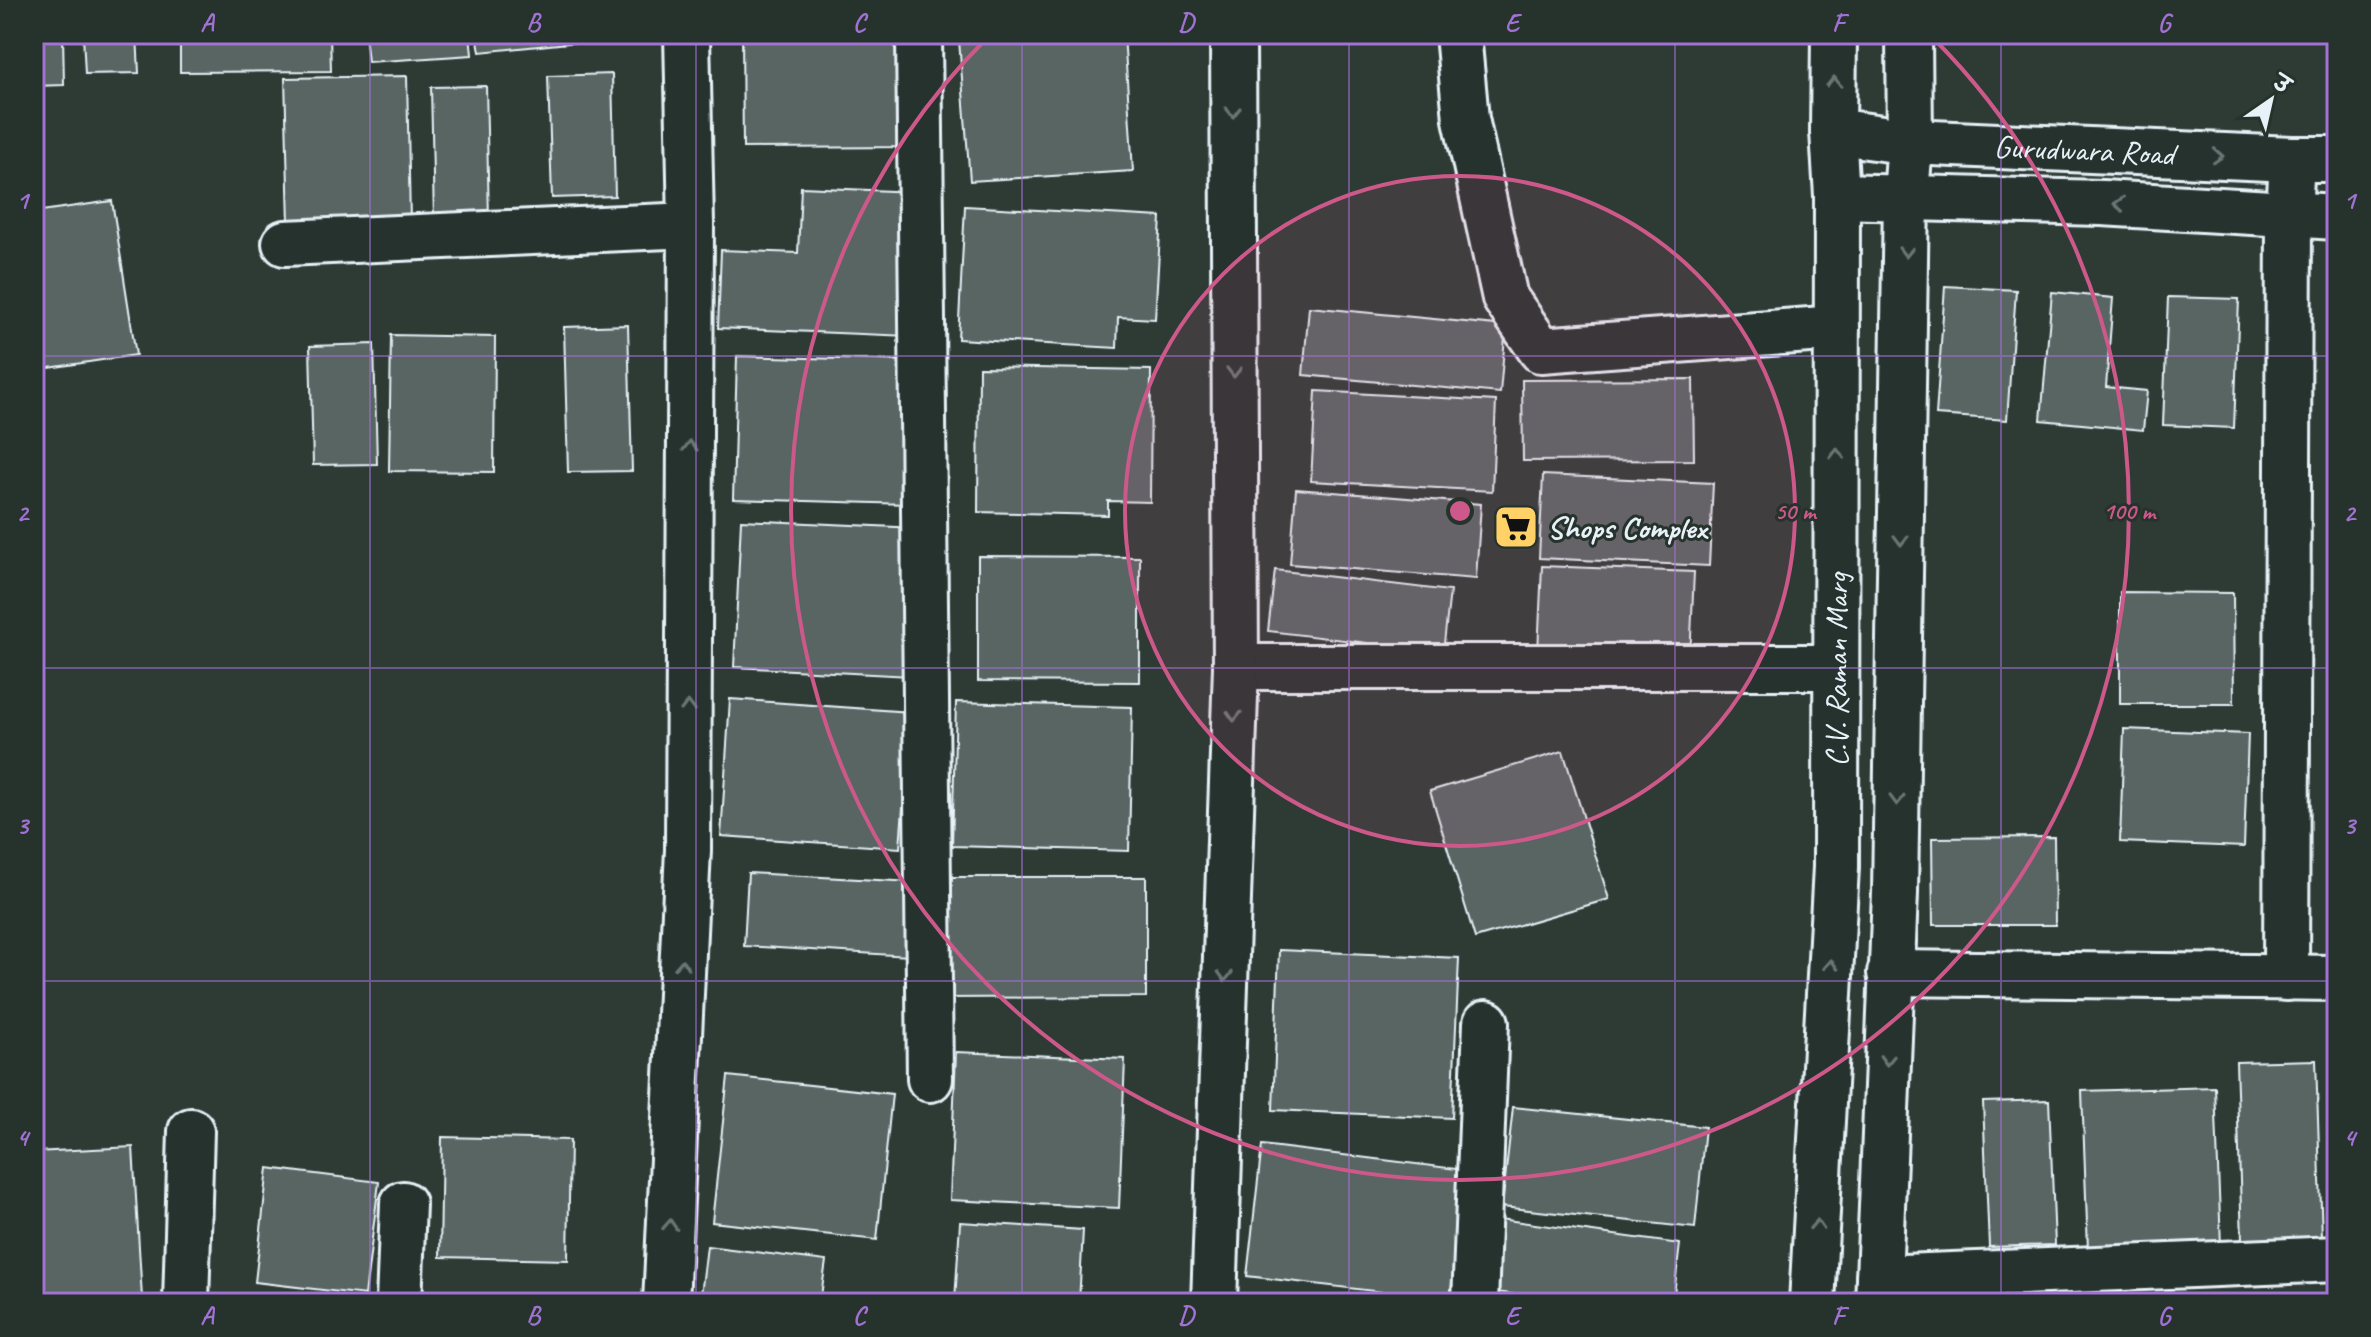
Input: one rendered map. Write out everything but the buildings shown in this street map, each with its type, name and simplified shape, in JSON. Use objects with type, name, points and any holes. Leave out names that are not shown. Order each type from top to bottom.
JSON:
[{"type":"street","points":[[666,1303],[688,850],[691,225],[687,34]]},
{"type":"street","points":[[919,34],[930,1079]]},
{"type":"street","points":[[1214,1303],[1236,667],[1233,34]]},
{"type":"street","points":[[1458,34],[1466,119],[1505,298],[1541,350],[1837,328]]},
{"type":"street","name":"C.V. Raman Marg","points":[[1812,1303],[1836,867],[1837,196],[1833,131],[1834,34]]},
{"type":"street","name":"C.V. Raman Marg","points":[[1878,1290],[1895,893],[1906,196],[1910,142],[1909,34]]},
{"type":"street","name":"Gurudwara Road","points":[[1833,131],[1910,142],[2337,159]]},
{"type":"street","points":[[2286,978],[2289,214],[2292,159]]},
{"type":"street","points":[[1837,196],[2102,203],[2337,217]]},
{"type":"street","points":[[285,243],[691,225]]},
{"type":"street","points":[[1236,667],[1836,667]]},
{"type":"street","points":[[1890,973],[2337,978]]},
{"type":"street","points":[[1475,1303],[1486,1023]]},
{"type":"street","points":[[186,1303],[191,1131]]},
{"type":"street","points":[[399,1303],[403,1204]]},
{"type":"street","points":[[1878,1290],[2337,1259]]},
{"type":"place","name":"Shops Complex","points":[[1516,527]]}]
